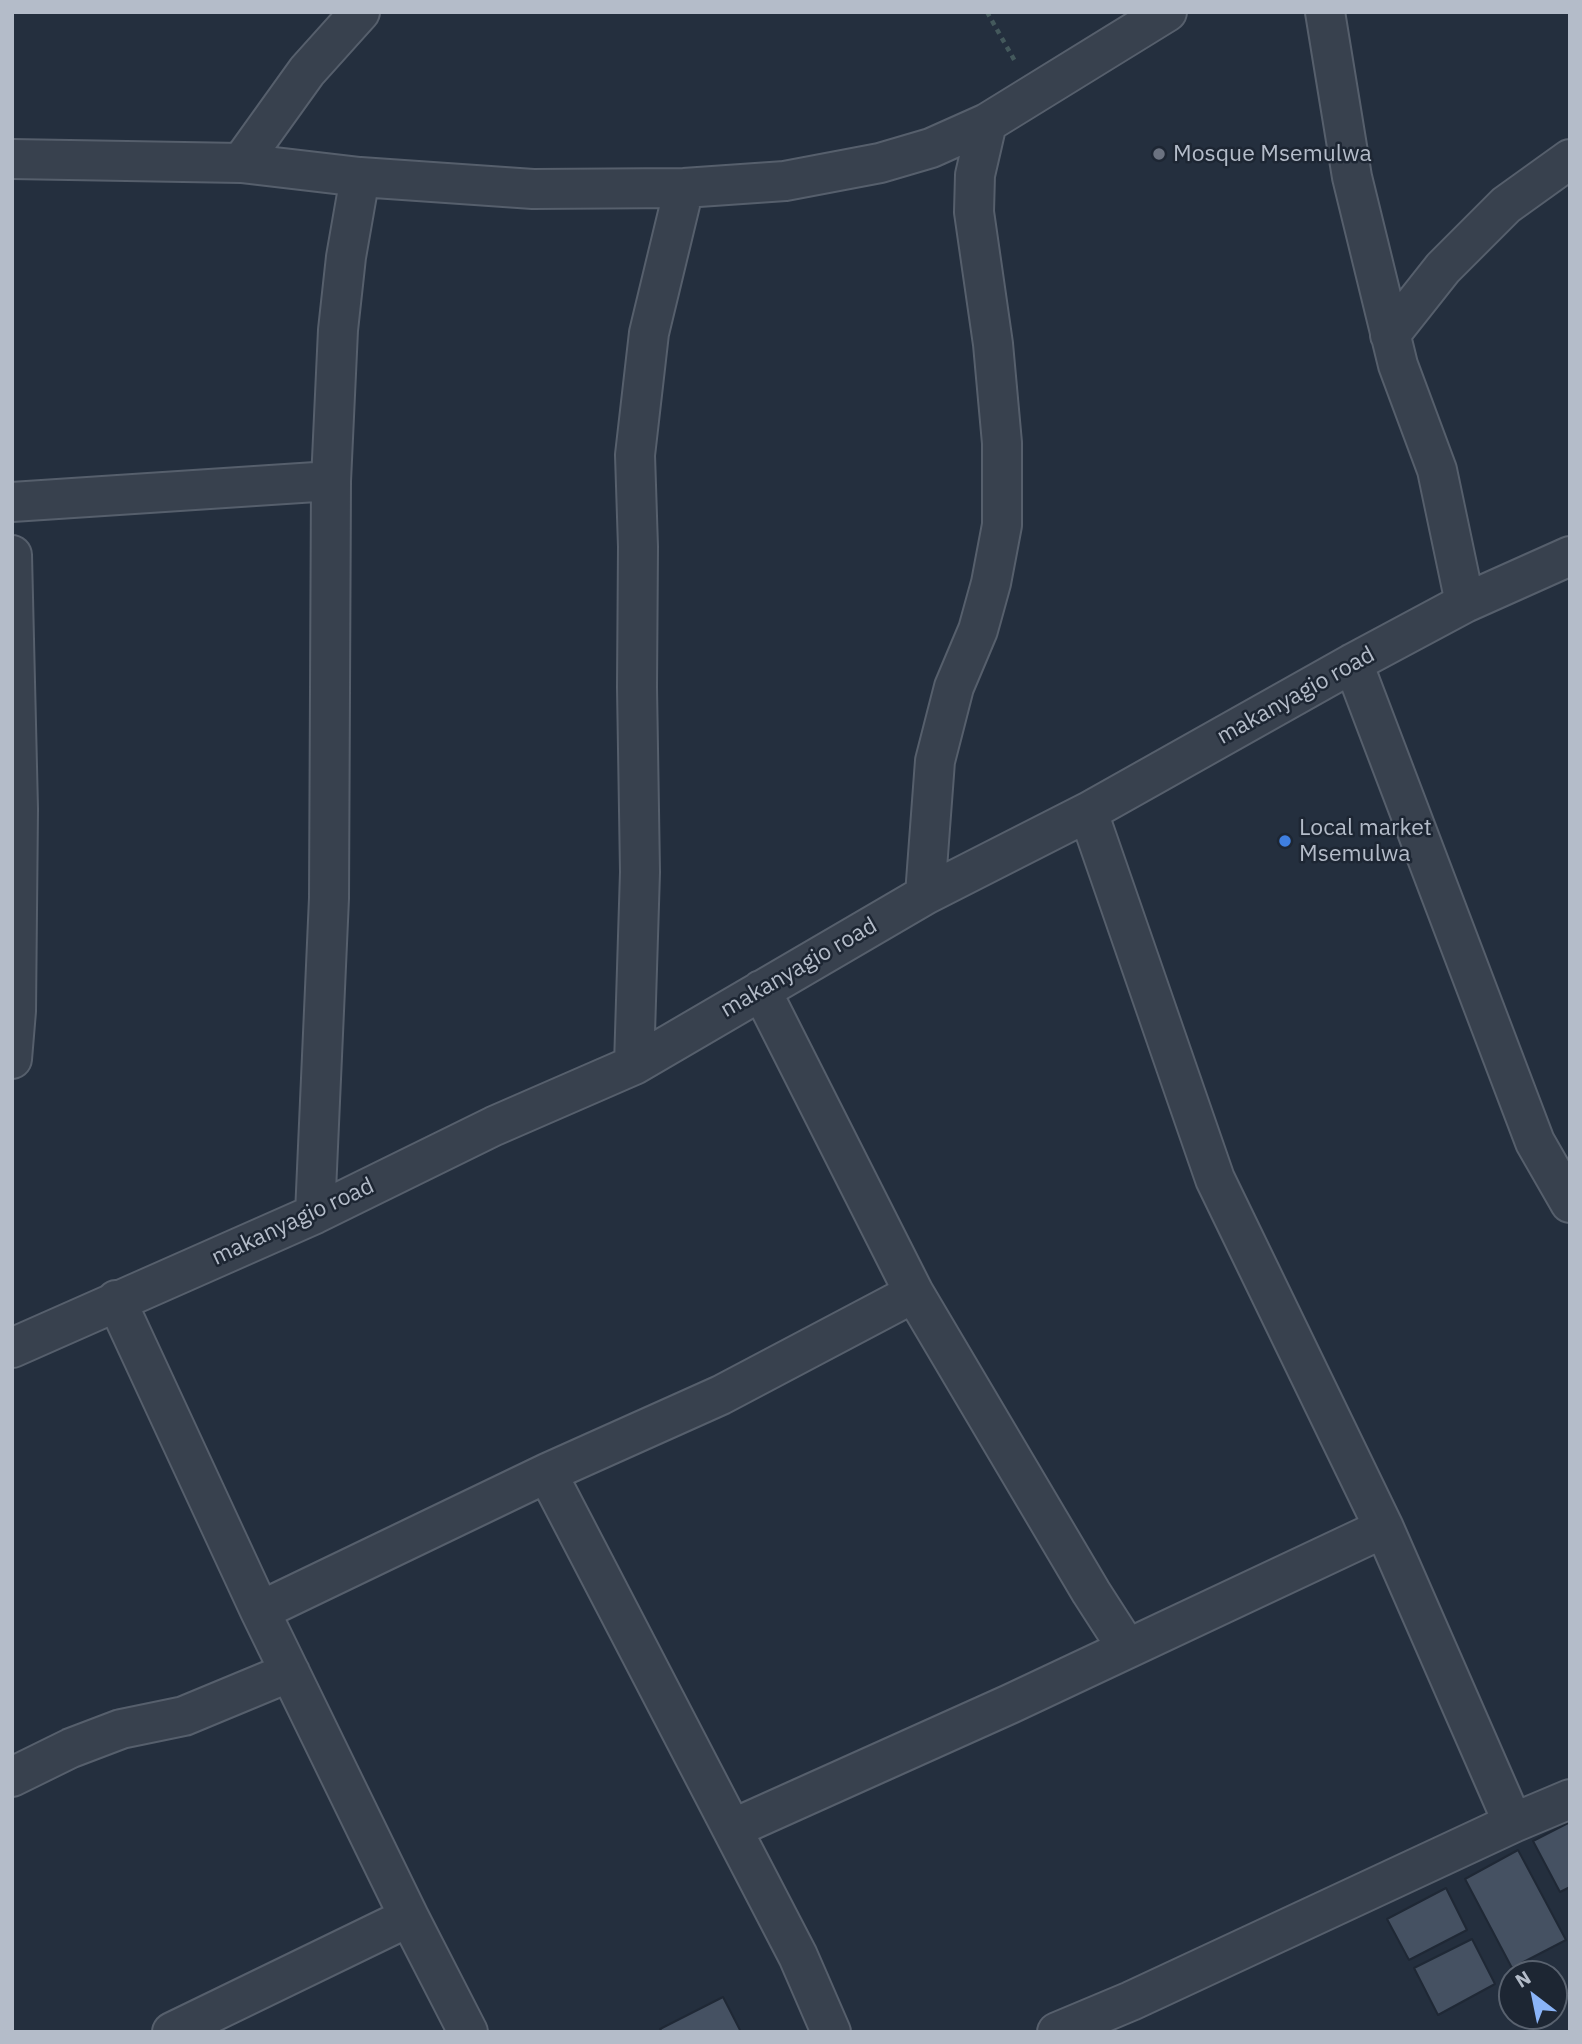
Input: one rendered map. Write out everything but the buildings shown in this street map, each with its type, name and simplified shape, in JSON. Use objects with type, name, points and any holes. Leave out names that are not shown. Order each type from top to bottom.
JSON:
[{"type":"street","points":[[241,163],[307,71],[360,12]]},
{"type":"street","points":[[12,159],[241,163],[360,177],[533,189],[684,188],[785,181],[880,163],[931,148],[987,123],[1167,12]]},
{"type":"street","points":[[1325,12],[1352,177],[1398,365],[1437,470],[1465,603]]},
{"type":"street","points":[[925,895],[935,761],[954,687],[978,630],[991,583],[1002,525],[1002,443],[996,369],[974,212],[975,175],[987,123]]},
{"type":"street","points":[[1390,334],[1443,268],[1506,205],[1570,159]]},
{"type":"street","points":[[315,1214],[329,898],[331,481],[338,330],[346,257],[360,177]]},
{"type":"street","points":[[634,1065],[640,872],[635,455],[649,333],[684,188]]},
{"type":"street","points":[[12,502],[331,481]]},
{"type":"street","points":[[12,555],[16,1011],[12,1059]]},
{"type":"street","name":"makanyagio road","points":[[12,1348],[315,1214],[494,1126],[634,1065],[925,895],[1088,812],[1465,603],[1570,556]]},
{"type":"street","points":[[1353,663],[1535,1142],[1570,1203]]},
{"type":"street","points":[[1088,812],[1215,1179],[1384,1528],[1513,1823]]},
{"type":"street","points":[[761,990],[914,1293],[1127,1648]]},
{"type":"street","points":[[260,1611],[547,1473],[721,1395],[914,1293]]},
{"type":"street","points":[[116,1300],[260,1611],[468,2032]]},
{"type":"street","points":[[547,1473],[798,1956],[831,2032]]},
{"type":"street","points":[[732,1829],[1010,1704],[1384,1528]]},
{"type":"street","points":[[12,1777],[71,1748],[121,1729],[184,1716],[290,1672]]},
{"type":"street","points":[[1057,2032],[1131,2001],[1570,1799]]},
{"type":"street","points":[[172,2032],[409,1917]]},
{"type":"path","points":[[987,12],[1034,94]]},
{"type":"place","name":"Mosque Msemulwa","points":[[1159,154]]},
{"type":"place","name":"Local market Msemulwa","points":[[1285,841]]}]
